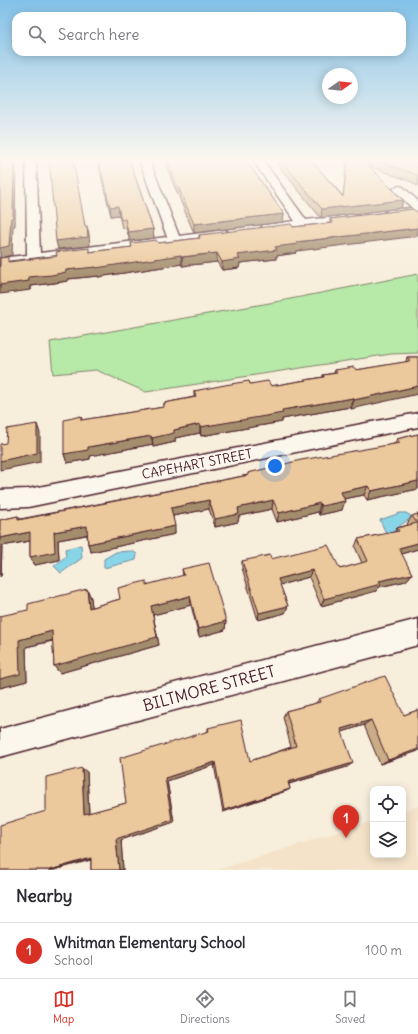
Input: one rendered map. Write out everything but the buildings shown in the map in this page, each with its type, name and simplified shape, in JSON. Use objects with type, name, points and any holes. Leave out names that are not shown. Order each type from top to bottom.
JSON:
[{"type":"street","points":[[32,200],[34,258]]},
{"type":"street","points":[[159,200],[174,240]]},
{"type":"street","points":[[286,200],[303,224]]},
{"type":"street","points":[[409,200],[418,209]]},
{"type":"street","points":[[258,230],[418,209]]},
{"type":"street","points":[[0,262],[235,232]]},
{"type":"street","name":"CAPEHART STREET","points":[[0,499],[28,498],[418,420]]},
{"type":"street","name":"BILTMORE STREET","points":[[0,743],[418,632]]},
{"type":"shaded area","points":[[418,806],[418,870],[217,870],[370,822],[370,858],[406,858],[406,810]]},
{"type":"green space","points":[[418,274],[418,353],[391,354],[146,392],[96,370],[53,374],[50,342],[275,302]]},
{"type":"water","points":[[400,513],[406,513],[411,516],[397,528],[396,531],[390,533],[385,531],[380,520]]},
{"type":"water","points":[[81,545],[82,558],[61,573],[54,566],[66,556],[65,549]]},
{"type":"water","points":[[132,551],[137,554],[136,560],[104,568],[104,559],[116,552]]},
{"type":"place","name":"Whitman Elementary School","points":[[346,838]]}]
